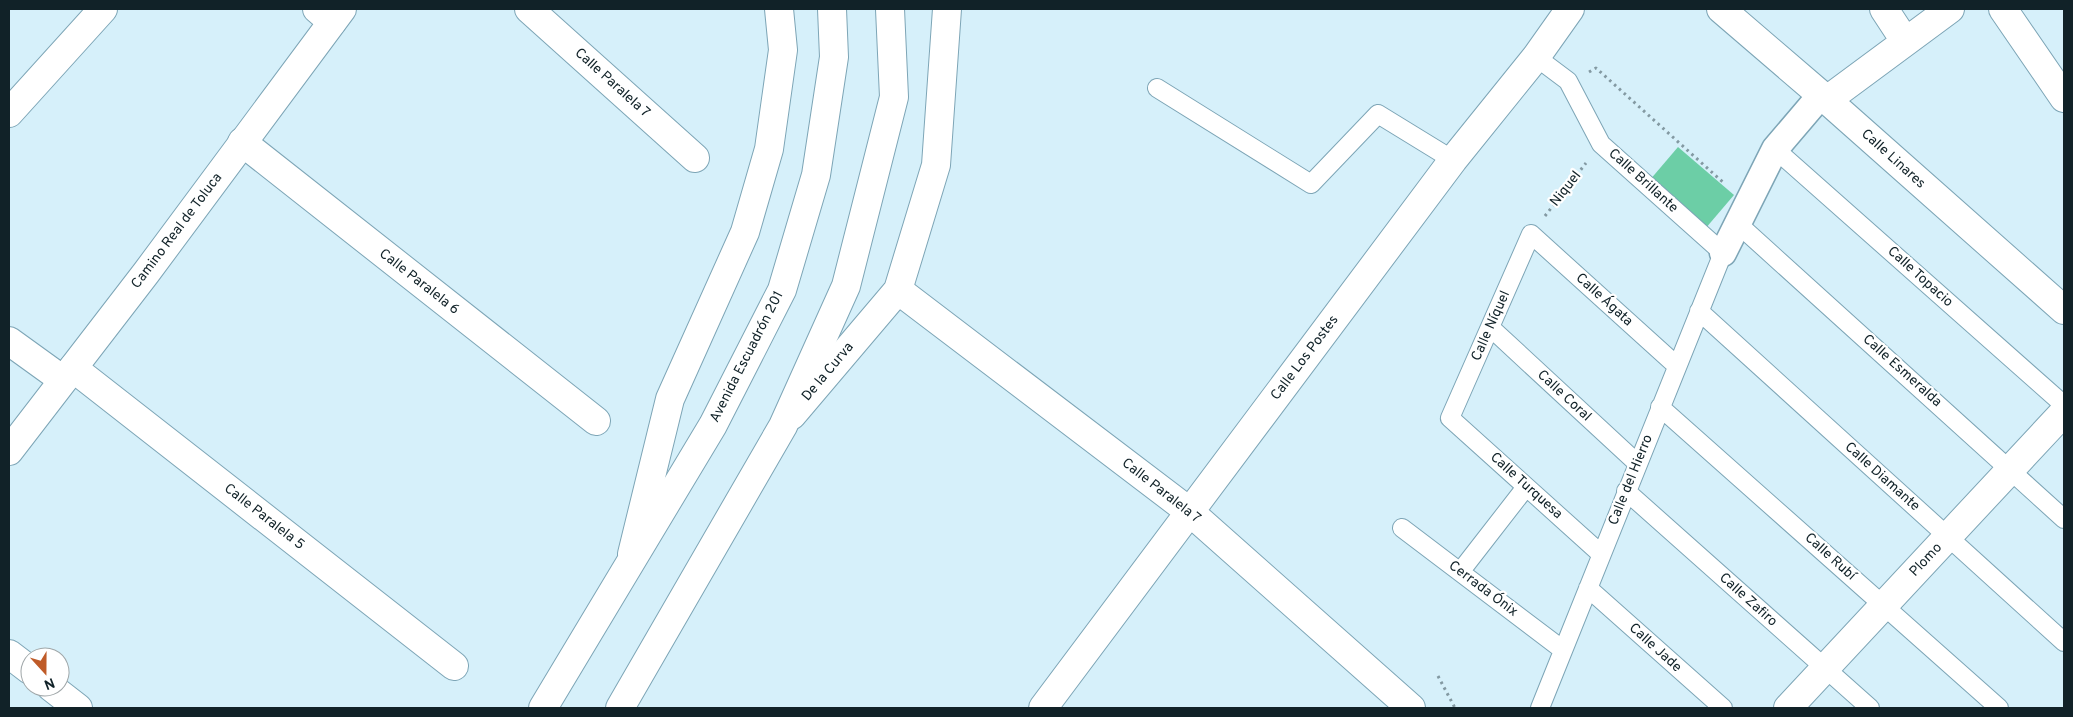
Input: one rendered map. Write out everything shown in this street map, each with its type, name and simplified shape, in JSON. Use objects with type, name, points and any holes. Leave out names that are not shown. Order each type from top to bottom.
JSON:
[{"type":"street","points":[[9,113],[103,9]]},
{"type":"street","name":"Calle Paralela 7","points":[[529,9],[695,158]]},
{"type":"street","points":[[544,708],[628,569],[670,399],[745,232],[769,149],[783,50],[780,9]]},
{"type":"street","name":"Avenida Escuadrón 201","points":[[628,569],[713,425],[782,290],[816,175],[834,57],[832,9]]},
{"type":"street","points":[[783,426],[846,286],[894,97],[890,9]]},
{"type":"street","name":"De la Curva","points":[[620,708],[783,426],[898,290],[936,165],[947,9]]},
{"type":"street","name":"Calle Los Postes","points":[[1043,708],[1453,160],[1536,57],[1570,9]]},
{"type":"street","name":"Calle Linares","points":[[1721,9],[1824,97],[2064,310]]},
{"type":"street","points":[[1884,9],[1905,41]]},
{"type":"street","points":[[1723,253],[1775,149],[1824,97],[1950,9]]},
{"type":"street","points":[[2003,9],[2064,98]]},
{"type":"street","name":"Camino Real de Toluca","points":[[9,451],[242,142],[331,13]]},
{"type":"street","name":"Calle Paralela 6","points":[[242,142],[596,421]]},
{"type":"street","name":"Calle Paralela 7","points":[[898,290],[1190,512],[1411,708]]},
{"type":"street","name":"Calle Paralela 5","points":[[9,341],[68,374],[454,666]]},
{"type":"street","name":"Plomo","points":[[1788,708],[2012,470],[2064,412]]},
{"type":"street","points":[[9,654],[20,662]]},
{"type":"street","points":[[64,697],[78,708]]},
{"type":"lane","name":"Calle Brillante","points":[[1536,57],[1568,81],[1601,144],[1723,253]]},
{"type":"lane","points":[[1157,88],[1310,184],[1378,114],[1453,160]]},
{"type":"lane","name":"Calle Topacio","points":[[1775,149],[2064,405]]},
{"type":"lane","name":"Calle Esmeralda","points":[[1743,214],[2064,519]]},
{"type":"lane","name":"Calle Níquel","points":[[1450,418],[1531,234]]},
{"type":"lane","name":"Calle Ágata","points":[[1531,234],[1677,366]]},
{"type":"lane","name":"Calle del Hierro","points":[[1540,708],[1723,253]]},
{"type":"lane","name":"Calle Diamante","points":[[1699,311],[2064,642]]},
{"type":"lane","name":"Calle Coral","points":[[1490,328],[1638,464]]},
{"type":"lane","name":"Calle Rubí","points":[[1660,407],[1999,708]]},
{"type":"lane","name":"Calle Turquesa","points":[[1450,418],[1601,554]]},
{"type":"lane","points":[[1460,572],[1526,486]]},
{"type":"lane","name":"Calle Zafiro","points":[[1626,491],[1870,708]]},
{"type":"lane","name":"Cerrada Ónix","points":[[1402,528],[1563,650]]},
{"type":"lane","name":"Calle Jade","points":[[1588,588],[1723,708]]},
{"type":"path","points":[[1568,81],[1596,68],[1743,214]]},
{"type":"path","name":"Niquel","points":[[1531,234],[1601,144]]},
{"type":"path","points":[[1438,676],[1455,708]]},
{"type":"green space","points":[[1678,147],[1734,195],[1705,229],[1649,181]]}]
